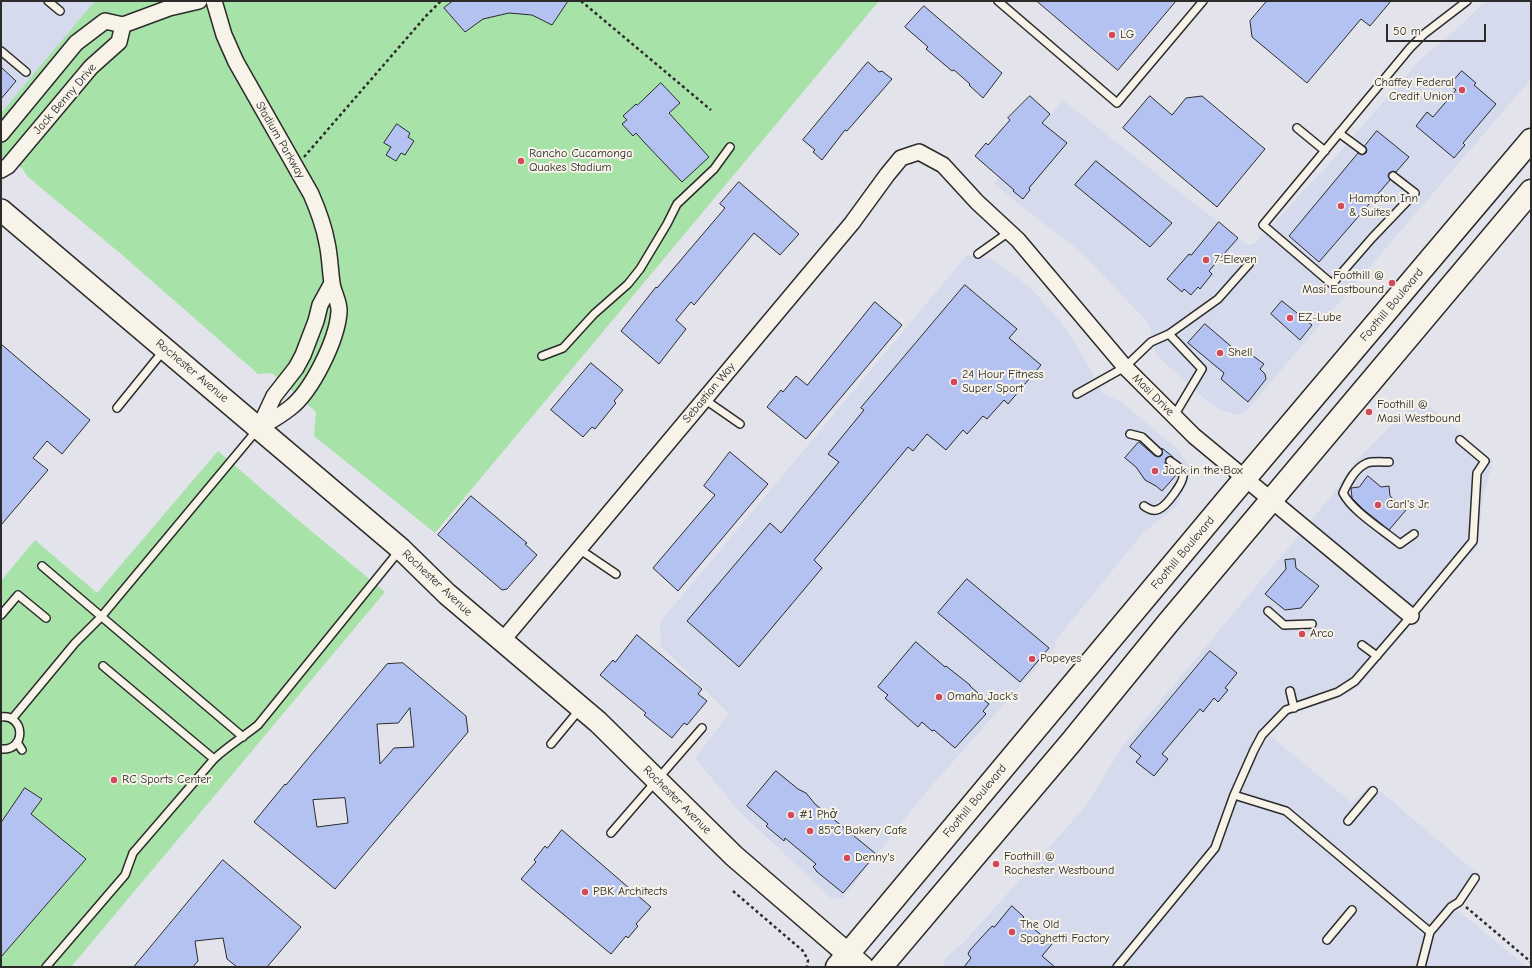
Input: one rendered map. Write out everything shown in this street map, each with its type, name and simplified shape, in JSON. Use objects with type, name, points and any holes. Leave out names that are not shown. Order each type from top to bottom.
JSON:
[{"type":"main road","name":"Foothill Boulevard","points":[[849,963],[1246,478],[1531,140]]},
{"type":"main road","points":[[881,967],[1072,741],[1168,623],[1531,191]]},
{"type":"main road","name":"Rochester Avenue","points":[[1,210],[401,549],[447,594],[598,722],[734,856],[849,963]]},
{"type":"street","points":[[1,134],[76,43],[105,20],[123,25],[169,8],[199,1]]},
{"type":"street","name":"Stadium Parkway","points":[[214,1],[224,35],[236,62],[311,194],[322,222],[328,243],[332,283],[340,311],[332,339],[317,374],[306,390],[291,408],[259,428]]},
{"type":"street","name":"Jack Benny Drive","points":[[1,170],[8,166],[91,67],[119,42],[123,25]]},
{"type":"street","name":"Masi Drive","points":[[919,152],[943,165],[977,202],[1018,240],[1125,367],[1194,436],[1411,616]]},
{"type":"street","name":"Sebastian Way","points":[[502,641],[852,224],[901,158],[919,152]]},
{"type":"street","points":[[259,428],[274,396],[296,368],[303,355],[316,321],[320,305],[332,283]]},
{"type":"lane","points":[[48,1],[60,11]]},
{"type":"lane","points":[[998,1],[1117,103],[1203,1]]},
{"type":"lane","points":[[1393,176],[1415,193],[1372,238],[1332,284],[1263,225],[1410,48],[1424,34],[1467,1]]},
{"type":"lane","points":[[1,51],[26,72]]},
{"type":"lane","points":[[1297,128],[1325,150]]},
{"type":"lane","points":[[1339,133],[1362,150]]},
{"type":"lane","points":[[542,356],[563,348],[594,314],[628,284],[640,269],[668,224],[677,204],[714,169],[730,147]]},
{"type":"lane","points":[[978,254],[1009,232]]},
{"type":"lane","points":[[1076,394],[1125,367],[1151,342],[1169,334],[1218,299],[1249,264]]},
{"type":"lane","points":[[1169,334],[1202,369],[1174,416]]},
{"type":"lane","points":[[117,408],[165,349]]},
{"type":"lane","points":[[704,399],[740,424]]},
{"type":"lane","points":[[12,719],[259,428]]},
{"type":"lane","points":[[1130,434],[1142,437],[1158,452]]},
{"type":"lane","points":[[1117,967],[1215,848],[1234,795],[1262,735],[1286,710],[1338,692],[1346,688],[1355,680],[1411,616],[1473,540],[1478,473],[1485,461],[1460,440]]},
{"type":"lane","points":[[1144,506],[1151,510],[1158,510],[1164,506],[1183,481],[1184,475],[1182,470],[1170,461]]},
{"type":"lane","points":[[1389,462],[1368,462],[1358,469],[1343,493],[1346,500],[1400,544],[1414,534]]},
{"type":"lane","points":[[46,967],[125,875],[133,853],[214,759],[227,747],[258,725],[401,549]]},
{"type":"lane","points":[[579,549],[616,574]]},
{"type":"lane","points":[[42,566],[100,617],[243,737]]},
{"type":"lane","points":[[1,615],[18,595],[46,618]]},
{"type":"lane","points":[[1268,611],[1284,625],[1312,624]]},
{"type":"lane","points":[[1362,645],[1377,656]]},
{"type":"lane","points":[[102,666],[214,759]]},
{"type":"lane","points":[[1290,691],[1294,708]]},
{"type":"lane","points":[[551,744],[581,708]]},
{"type":"lane","points":[[1,717],[12,719],[18,725],[20,730],[20,736],[17,742],[10,748],[1,749]]},
{"type":"lane","points":[[611,833],[702,728]]},
{"type":"lane","points":[[17,742],[22,750]]},
{"type":"lane","points":[[1348,821],[1373,791]]},
{"type":"lane","points":[[1234,795],[1286,811],[1430,932]]},
{"type":"lane","points":[[1421,967],[1430,932],[1451,907],[1459,902],[1475,878]]},
{"type":"lane","points":[[1327,940],[1352,910]]},
{"type":"path","points":[[296,166],[441,1]]},
{"type":"path","points":[[581,1],[711,110]]},
{"type":"path","points":[[733,891],[803,951],[808,960],[807,967]]},
{"type":"path","points":[[1459,902],[1531,962]]},
{"type":"shaded area","points":[[1,1],[95,2],[1,113]]},
{"type":"shaded area","points":[[1486,1],[1531,1],[1531,79],[1246,411],[1238,415],[1223,411],[1205,399],[1156,355],[1149,324],[1083,254],[994,183],[1063,100],[1247,245],[1255,243],[1329,164],[1421,59],[1450,35]]},
{"type":"shaded area","points":[[967,255],[992,259],[1030,287],[1065,327],[1084,358],[1103,394],[1121,402],[1176,448],[1193,471],[1177,506],[1143,533],[1055,641],[1056,646],[926,792],[843,898],[832,899],[739,811],[695,758],[729,714],[661,646],[660,622]]},
{"type":"shaded area","points":[[1428,405],[1493,461],[1483,497],[1478,546],[1452,574],[1367,677],[1351,692],[1330,701],[1298,711],[1288,717],[1269,735],[1352,803],[1370,785],[1373,785],[1479,875],[1477,882],[1456,909],[1527,967],[944,967],[944,959],[964,942],[1086,806],[1122,747],[1332,495],[1356,461],[1407,410]]},
{"type":"green space","points":[[94,1],[879,1],[435,533],[314,436],[316,412],[272,373],[258,374],[121,254],[28,177],[22,168],[1,157],[1,113]]},
{"type":"green space","name":"RC Sports Center","points":[[218,451],[385,592],[71,967],[1,967],[1,581],[35,540],[97,593]]},
{"type":"building","points":[[453,1],[568,1],[552,25],[532,15],[509,13],[483,19],[465,32],[444,8]]},
{"type":"building","name":"LG","points":[[1037,1],[1176,1],[1118,70]]},
{"type":"building","points":[[1267,1],[1391,1],[1370,26],[1361,19],[1307,83],[1252,37],[1250,21]]},
{"type":"building","points":[[924,6],[1002,73],[983,98],[954,70],[952,71],[926,49],[928,47],[905,27]]},
{"type":"building","points":[[868,62],[879,72],[882,71],[892,79],[847,131],[845,130],[822,160],[813,152],[815,150],[803,140]]},
{"type":"building","points":[[1,67],[16,81],[1,99]]},
{"type":"building","points":[[1462,71],[1476,83],[1474,85],[1496,104],[1463,143],[1465,145],[1454,158],[1416,126],[1427,112],[1433,117],[1456,90],[1450,85]]},
{"type":"building","points":[[661,83],[680,103],[669,113],[709,157],[682,182],[636,133],[633,136],[622,124],[627,120],[623,116]]},
{"type":"building","points":[[1030,96],[1050,114],[1042,123],[1067,143],[1029,188],[1030,190],[1023,199],[975,156],[986,143],[988,145],[1010,120],[1008,118]]},
{"type":"building","points":[[1150,96],[1172,115],[1186,98],[1202,96],[1265,149],[1217,207],[1123,128]]},
{"type":"building","points":[[397,124],[410,133],[408,137],[414,141],[405,155],[401,153],[396,161],[386,155],[391,147],[384,143]]},
{"type":"building","name":"Hampton Inn & Suites","points":[[1377,131],[1409,157],[1396,172],[1393,171],[1389,173],[1388,176],[1390,180],[1319,262],[1289,236],[1358,153],[1362,155],[1366,153],[1367,150],[1365,146]]},
{"type":"building","points":[[1096,161],[1172,223],[1150,247],[1075,185]]},
{"type":"building","points":[[739,182],[799,234],[780,255],[754,233],[694,305],[691,302],[676,320],[686,329],[659,364],[621,331],[656,287],[657,288],[725,208],[720,204]]},
{"type":"building","points":[[1219,222],[1238,238],[1209,271],[1212,274],[1200,289],[1198,287],[1191,295],[1184,289],[1182,292],[1167,279],[1189,254],[1191,255]]},
{"type":"building","points":[[965,285],[1017,329],[1009,338],[1041,365],[1008,404],[1004,400],[987,419],[983,416],[967,434],[963,430],[946,450],[927,434],[913,451],[908,447],[814,560],[822,568],[739,667],[687,621],[770,523],[781,533],[839,462],[828,454],[864,410],[861,408]]},
{"type":"building","points":[[1282,301],[1312,325],[1300,340],[1271,314]]},
{"type":"building","points":[[875,302],[902,325],[806,439],[767,407],[781,390],[783,392],[796,376],[807,385]]},
{"type":"building","points":[[1205,324],[1240,354],[1245,350],[1264,364],[1260,369],[1265,374],[1266,379],[1248,402],[1221,379],[1224,373],[1188,343]]},
{"type":"building","points":[[1,344],[90,420],[62,454],[47,441],[33,458],[48,470],[1,525]]},
{"type":"building","points":[[591,363],[623,390],[614,401],[616,403],[595,429],[592,427],[583,437],[551,410]]},
{"type":"building","points":[[1139,442],[1155,456],[1159,457],[1162,455],[1162,448],[1173,457],[1166,458],[1165,463],[1177,474],[1162,491],[1145,480],[1136,467],[1125,458]]},
{"type":"building","points":[[730,452],[768,484],[678,591],[653,568],[715,495],[704,486]]},
{"type":"building","name":"Carl's Jr.","points":[[1368,476],[1381,487],[1389,486],[1390,496],[1406,510],[1389,530],[1364,510],[1352,498],[1351,488],[1359,487]]},
{"type":"building","points":[[471,496],[527,543],[525,544],[537,555],[507,589],[502,590],[438,535]]},
{"type":"building","points":[[1295,559],[1296,568],[1319,586],[1301,608],[1285,610],[1265,594],[1286,569],[1285,560]]},
{"type":"building","points":[[967,579],[1049,648],[1020,682],[938,613]]},
{"type":"building","points":[[637,635],[702,689],[698,694],[707,701],[687,725],[684,723],[672,738],[644,715],[646,713],[600,675],[613,660],[615,662]]},
{"type":"building","points":[[916,642],[945,667],[946,666],[970,685],[978,693],[977,694],[989,704],[983,711],[986,714],[955,748],[922,722],[918,727],[885,698],[888,695],[878,687]]},
{"type":"building","points":[[1210,651],[1237,673],[1225,688],[1228,690],[1218,702],[1214,698],[1203,712],[1200,709],[1162,754],[1168,759],[1154,776],[1136,762],[1141,756],[1130,747]]},
{"type":"building","points":[[403,663],[466,716],[468,732],[335,889],[254,822],[387,664]],"holes":[[[410,708],[414,747],[394,748],[380,764],[377,724],[398,723]],[[345,798],[348,823],[317,827],[313,800]]]},
{"type":"building","points":[[776,771],[798,789],[806,793],[815,804],[876,854],[843,893],[816,871],[813,867],[816,864],[785,838],[784,841],[766,826],[768,824],[747,806]]},
{"type":"building","points":[[25,788],[42,799],[31,814],[86,859],[1,957],[1,823]]},
{"type":"building","name":"PBK Architects","points":[[562,830],[651,907],[636,924],[638,926],[628,938],[626,936],[611,954],[521,879],[536,862],[534,860],[545,846],[547,848]]},
{"type":"building","points":[[223,860],[301,927],[267,967],[237,967],[227,959],[223,938],[195,941],[198,961],[193,967],[134,967]]},
{"type":"building","name":"The Old Spaghetti Factory","points":[[1012,906],[1024,917],[1022,919],[1052,944],[1042,956],[1055,967],[964,967],[971,958],[968,954],[970,950],[992,926],[994,927]]},
{"type":"place","name":"LG","points":[[1112,35]]},
{"type":"place","name":"Chaffey Federal Credit Union","points":[[1462,90]]},
{"type":"place","name":"Rancho Cucamonga Quakes Stadium","points":[[521,161]]},
{"type":"place","name":"Hampton Inn & Suites","points":[[1341,206]]},
{"type":"place","name":"7-Eleven","points":[[1206,260]]},
{"type":"place","name":"Foothill @ Masi Eastbound","points":[[1392,283]]},
{"type":"place","name":"EZ-Lube","points":[[1290,318]]},
{"type":"place","name":"Shell","points":[[1220,353]]},
{"type":"place","name":"24 Hour Fitness Super Sport","points":[[954,382]]},
{"type":"place","name":"Foothill @ Masi Westbound","points":[[1369,412]]},
{"type":"place","name":"Jack in the Box","points":[[1155,471]]},
{"type":"place","name":"Carl's Jr.","points":[[1378,505]]},
{"type":"place","name":"Arco","points":[[1302,634]]},
{"type":"place","name":"Popeyes","points":[[1032,659]]},
{"type":"place","name":"Omaha Jack's","points":[[939,697]]},
{"type":"place","name":"RC Sports Center","points":[[114,780]]},
{"type":"place","name":"#1 Phở","points":[[791,815]]},
{"type":"place","name":"85°C Bakery Cafe","points":[[810,831]]},
{"type":"place","name":"Denny's","points":[[847,858]]},
{"type":"place","name":"Foothill @ Rochester Westbound","points":[[996,864]]},
{"type":"place","name":"PBK Architects","points":[[585,892]]},
{"type":"place","name":"The Old Spaghetti Factory","points":[[1012,932]]}]
